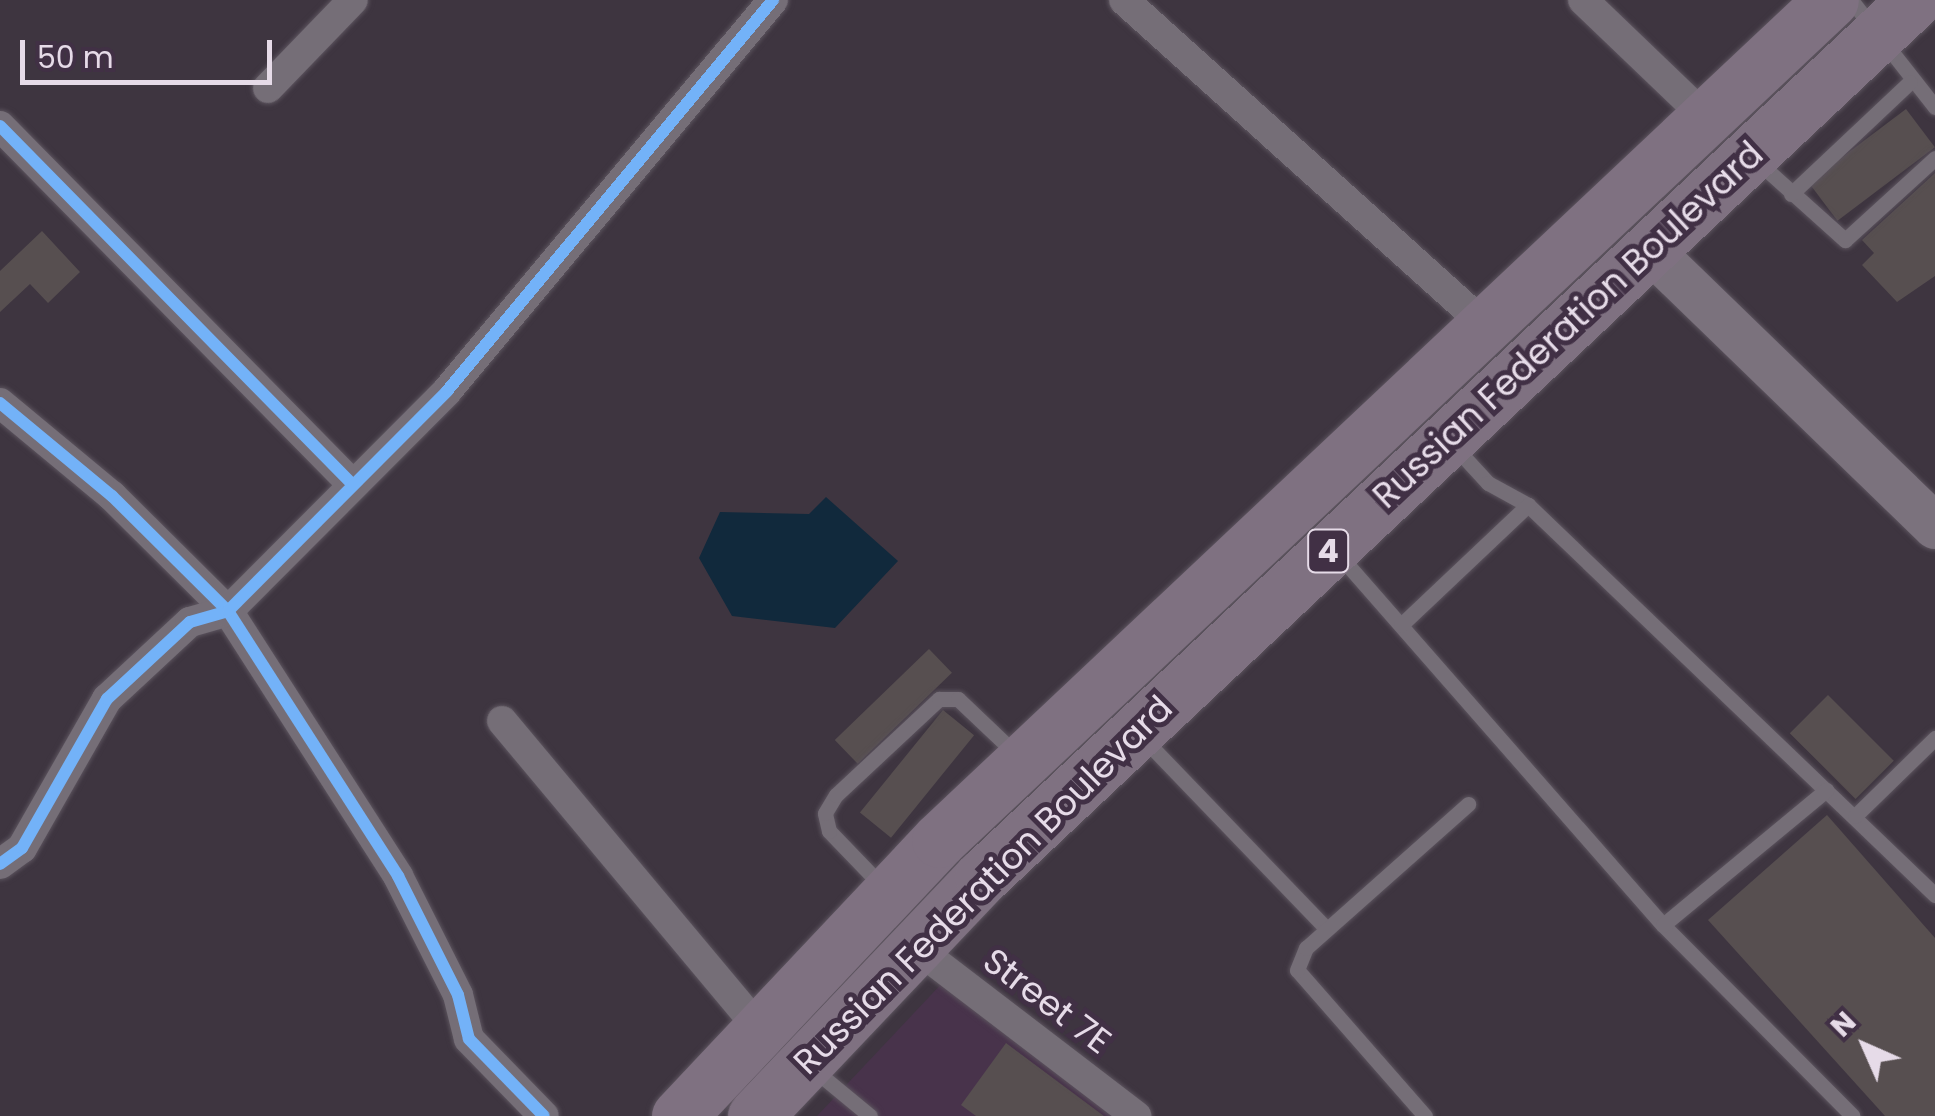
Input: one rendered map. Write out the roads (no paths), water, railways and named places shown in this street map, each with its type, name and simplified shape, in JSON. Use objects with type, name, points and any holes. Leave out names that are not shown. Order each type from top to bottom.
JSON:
[{"type":"highway","name":"Russian Federation Boulevard","points":[[696,1110],[757,1026],[887,892],[1831,0]]},
{"type":"highway","name":"Russian Federation Boulevard","points":[[755,1116],[802,1060],[914,946],[1136,731],[1751,154],[1882,10]]},
{"type":"highway","points":[[1294,504],[1332,547]]},
{"type":"street","points":[[268,88],[353,0]]},
{"type":"street","points":[[0,864],[22,848],[107,698],[190,622],[228,611],[447,390],[772,0]]},
{"type":"street","points":[[1124,0],[1485,326]]},
{"type":"street","points":[[1583,0],[1706,118]]},
{"type":"street","points":[[0,126],[353,486]]},
{"type":"street","points":[[1649,249],[1935,526]]},
{"type":"street","points":[[0,403],[112,496],[228,611],[398,876],[458,995],[469,1039],[544,1116]]},
{"type":"street","points":[[502,721],[757,1026]]},
{"type":"street","name":"Street 7E","points":[[914,946],[1136,1116]]},
{"type":"lane","points":[[1882,10],[1910,82],[1935,107]]},
{"type":"lane","points":[[1792,194],[1910,82]]},
{"type":"lane","points":[[1751,154],[1845,240],[1935,158]]},
{"type":"lane","points":[[1447,440],[1488,483],[1528,505],[1935,894]]},
{"type":"lane","points":[[1401,626],[1528,505]]},
{"type":"lane","points":[[1332,547],[1663,925],[1853,1116]]},
{"type":"lane","points":[[887,892],[830,831],[826,813],[836,795],[939,699],[958,700],[1022,761]]},
{"type":"lane","points":[[1136,731],[1327,929]]},
{"type":"lane","points":[[1855,816],[1935,738]]},
{"type":"lane","points":[[1663,925],[1826,790]]},
{"type":"lane","points":[[1426,1116],[1298,970],[1306,948],[1468,804]]},
{"type":"lane","points":[[802,1060],[870,1116]]},
{"type":"water","points":[[826,497],[898,561],[835,628],[732,616],[699,558],[720,512],[809,514]]}]
